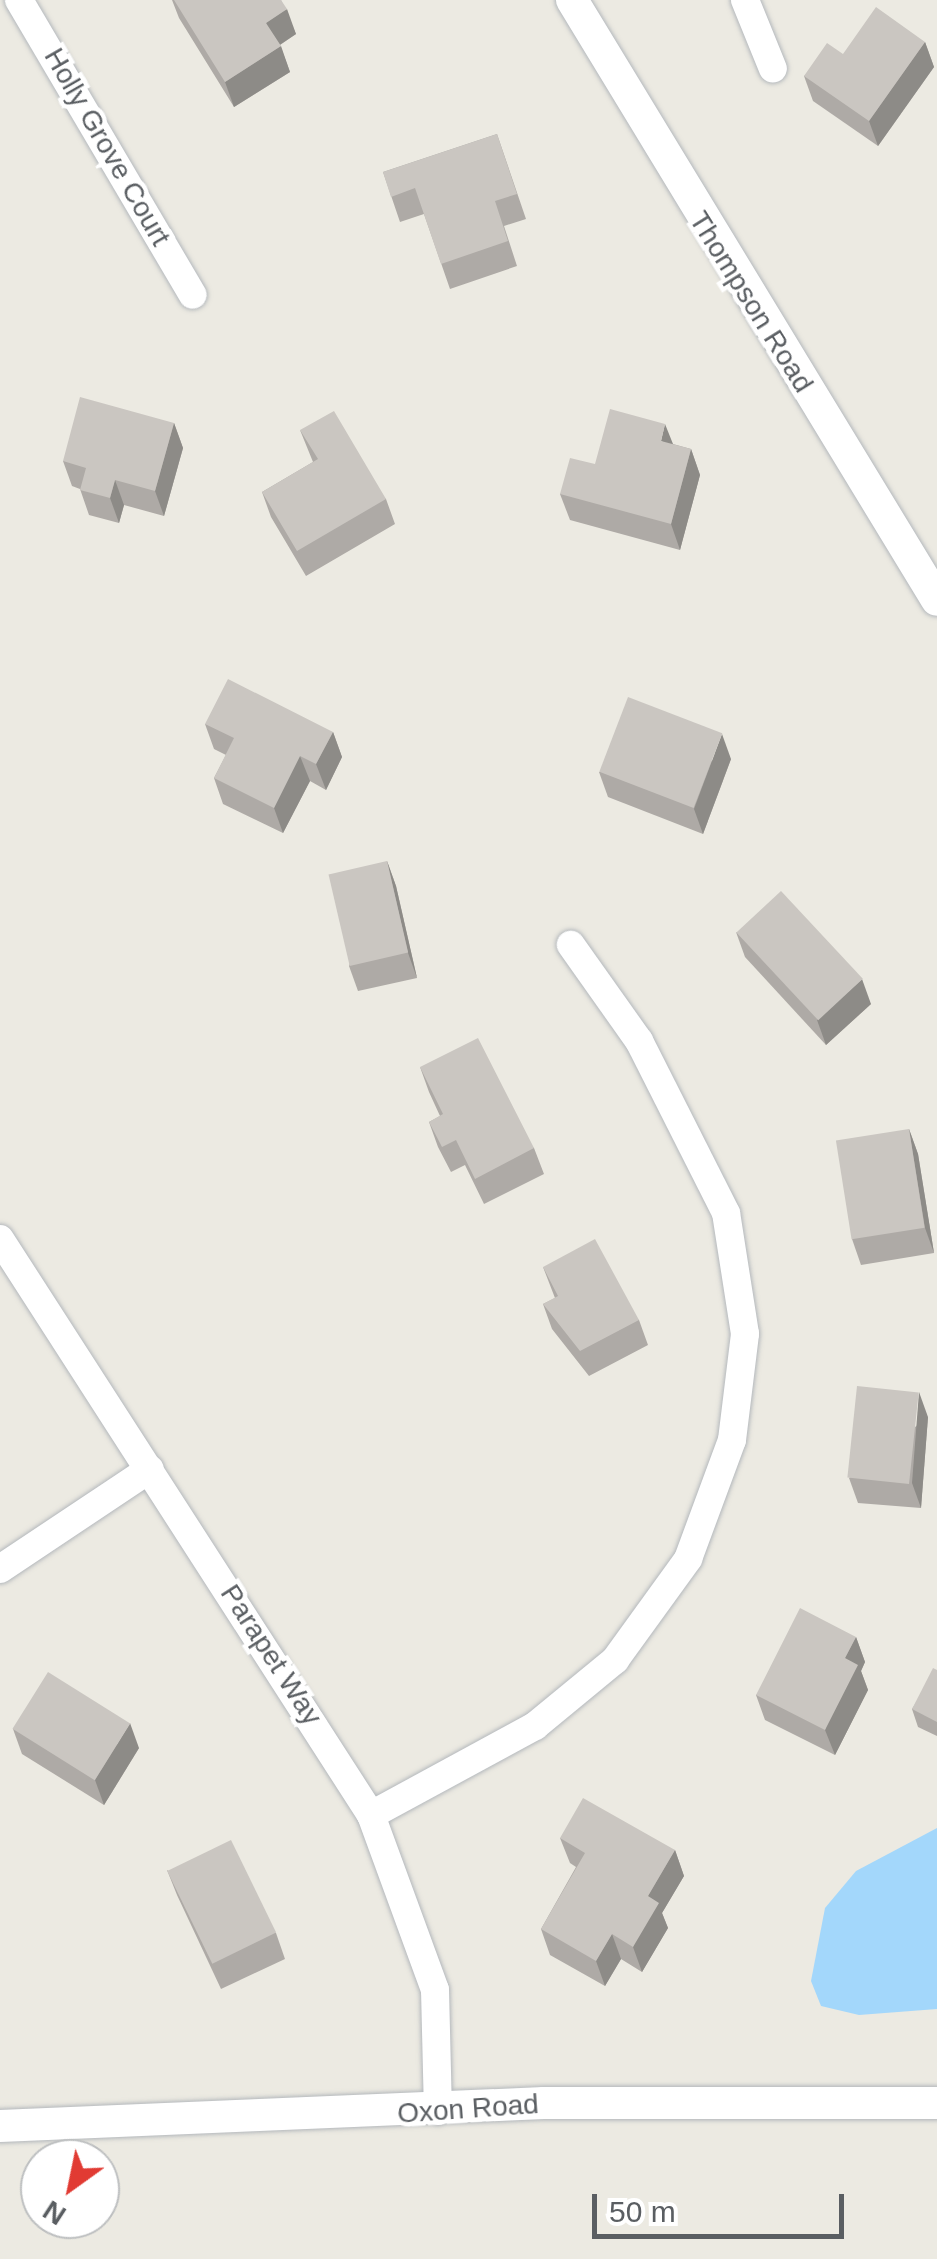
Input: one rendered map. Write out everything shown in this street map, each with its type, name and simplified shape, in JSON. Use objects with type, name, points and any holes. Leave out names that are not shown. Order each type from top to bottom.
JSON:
[{"type":"street","name":"Holly Grove Court","points":[[19,0],[194,295]]},
{"type":"street","name":"Thompson Road","points":[[572,0],[937,600]]},
{"type":"street","points":[[745,0],[773,69]]},
{"type":"street","points":[[370,1816],[536,1726],[615,1660],[688,1559],[732,1440],[745,1334],[726,1214],[639,1041],[570,944]]},
{"type":"street","name":"Parapet Way","points":[[0,1239],[370,1816],[435,1990],[438,2111]]},
{"type":"street","points":[[0,1569],[150,1469]]},
{"type":"street","name":"Oxon Road","points":[[0,2126],[438,2111],[937,2104]]},
{"type":"water","points":[[937,1828],[937,2009],[859,2015],[821,2006],[811,1981],[825,1908],[856,1871]]},
{"type":"building","points":[[174,0],[281,0],[287,9],[266,23],[281,46],[225,82]]},
{"type":"building","points":[[876,7],[925,42],[869,121],[804,76],[827,43],[843,54]]},
{"type":"building","points":[[497,134],[517,194],[495,201],[508,241],[441,264],[415,188],[391,197],[383,172]]},
{"type":"building","points":[[80,397],[174,423],[155,491],[115,480],[110,498],[80,490],[86,468],[63,461]]},
{"type":"building","points":[[610,409],[665,424],[661,441],[691,449],[671,524],[560,494],[570,458],[595,464]]},
{"type":"building","points":[[334,411],[386,499],[297,551],[262,492],[318,459],[300,430]]},
{"type":"building","points":[[228,679],[333,732],[316,764],[300,756],[274,808],[214,778],[234,738],[205,724]]},
{"type":"building","points":[[628,697],[722,733],[694,808],[599,772]]},
{"type":"building","points":[[387,861],[408,953],[350,966],[329,874]]},
{"type":"building","points":[[781,891],[863,979],[818,1020],[736,933]]},
{"type":"building","points":[[478,1038],[534,1148],[475,1179],[456,1140],[442,1147],[429,1122],[443,1114],[420,1067]]},
{"type":"building","points":[[909,1129],[925,1228],[852,1239],[836,1141]]},
{"type":"building","points":[[595,1239],[639,1320],[580,1351],[543,1304],[558,1296],[543,1267]]},
{"type":"building","points":[[857,1386],[919,1392],[909,1484],[847,1477]]},
{"type":"building","points":[[800,1608],[856,1637],[845,1658],[858,1665],[825,1730],[756,1695]]},
{"type":"building","points":[[933,1668],[937,1670],[937,1722],[912,1709]]},
{"type":"building","points":[[48,1672],[130,1723],[95,1780],[12,1729]]},
{"type":"building","points":[[583,1798],[675,1850],[648,1896],[659,1903],[633,1947],[612,1934],[596,1961],[541,1929],[585,1853],[560,1838]]},
{"type":"building","points":[[231,1840],[276,1933],[212,1964],[167,1871]]}]
